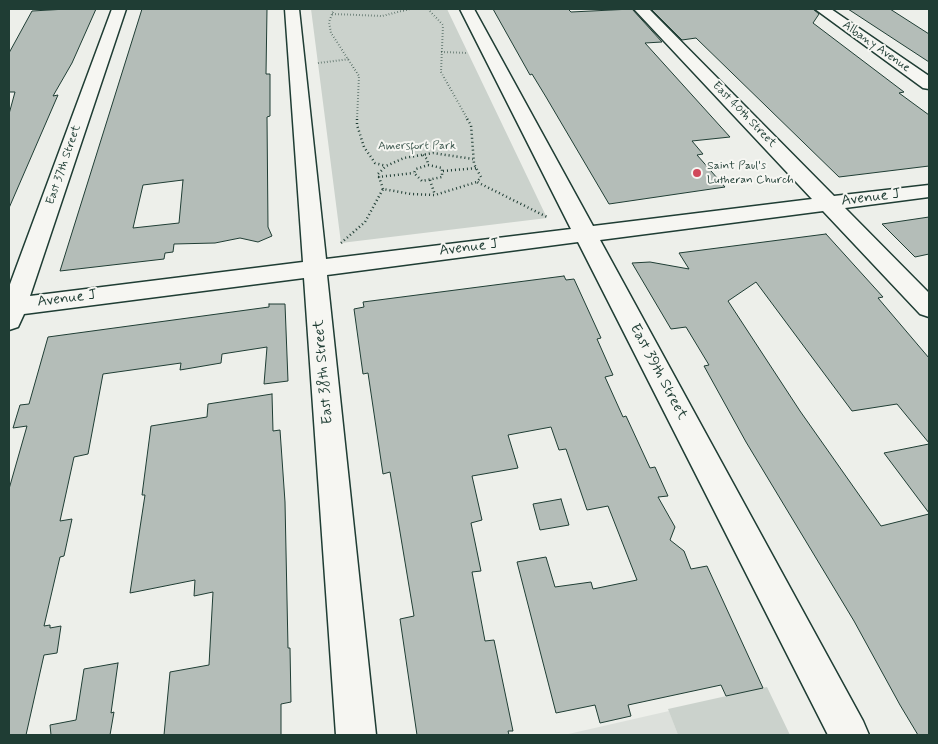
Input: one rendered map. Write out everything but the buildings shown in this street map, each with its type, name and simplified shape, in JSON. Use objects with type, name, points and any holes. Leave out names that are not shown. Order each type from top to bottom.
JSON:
[{"type":"street","name":"East 37th Street","points":[[10,311],[118,9]]},
{"type":"street","name":"East 38th Street","points":[[292,9],[356,735]]},
{"type":"street","name":"East 39th Street","points":[[467,9],[849,735]]},
{"type":"street","name":"East 40th Street","points":[[641,9],[929,308]]},
{"type":"street","name":"Albany Avenue","points":[[822,9],[929,84]]},
{"type":"street","name":"Avenue J","points":[[10,311],[315,268],[929,191]]},
{"type":"path","points":[[334,9],[329,22],[330,33],[350,59],[357,71],[360,83],[357,125],[364,148],[375,163],[386,166]]},
{"type":"path","points":[[332,14],[382,16],[410,9]]},
{"type":"path","points":[[383,189],[411,194],[435,195],[477,182],[481,177],[473,159],[471,125],[441,72],[443,25],[428,9]]},
{"type":"path","points":[[441,52],[458,54],[472,52]]},
{"type":"path","points":[[314,64],[350,59]]},
{"type":"path","points":[[383,189],[378,174],[386,166],[404,158],[423,154],[444,154],[473,159]]},
{"type":"path","points":[[423,154],[427,159],[428,165]]},
{"type":"path","points":[[378,178],[414,173],[416,169],[428,165],[443,170],[477,168]]},
{"type":"path","points":[[414,173],[422,180],[430,180],[442,177],[443,170]]},
{"type":"path","points":[[430,180],[435,195]]},
{"type":"path","points":[[477,182],[552,219]]},
{"type":"path","points":[[337,246],[365,222],[383,189]]},
{"type":"shaded area","points":[[669,711],[678,735],[564,735]]},
{"type":"green space","name":"Amersfort Park","points":[[311,9],[447,9],[547,218],[341,243]]},
{"type":"green space","points":[[767,687],[790,735],[678,735],[668,709]]},
{"type":"place","name":"Saint Paul's Lutheran Church","points":[[697,173]]}]
